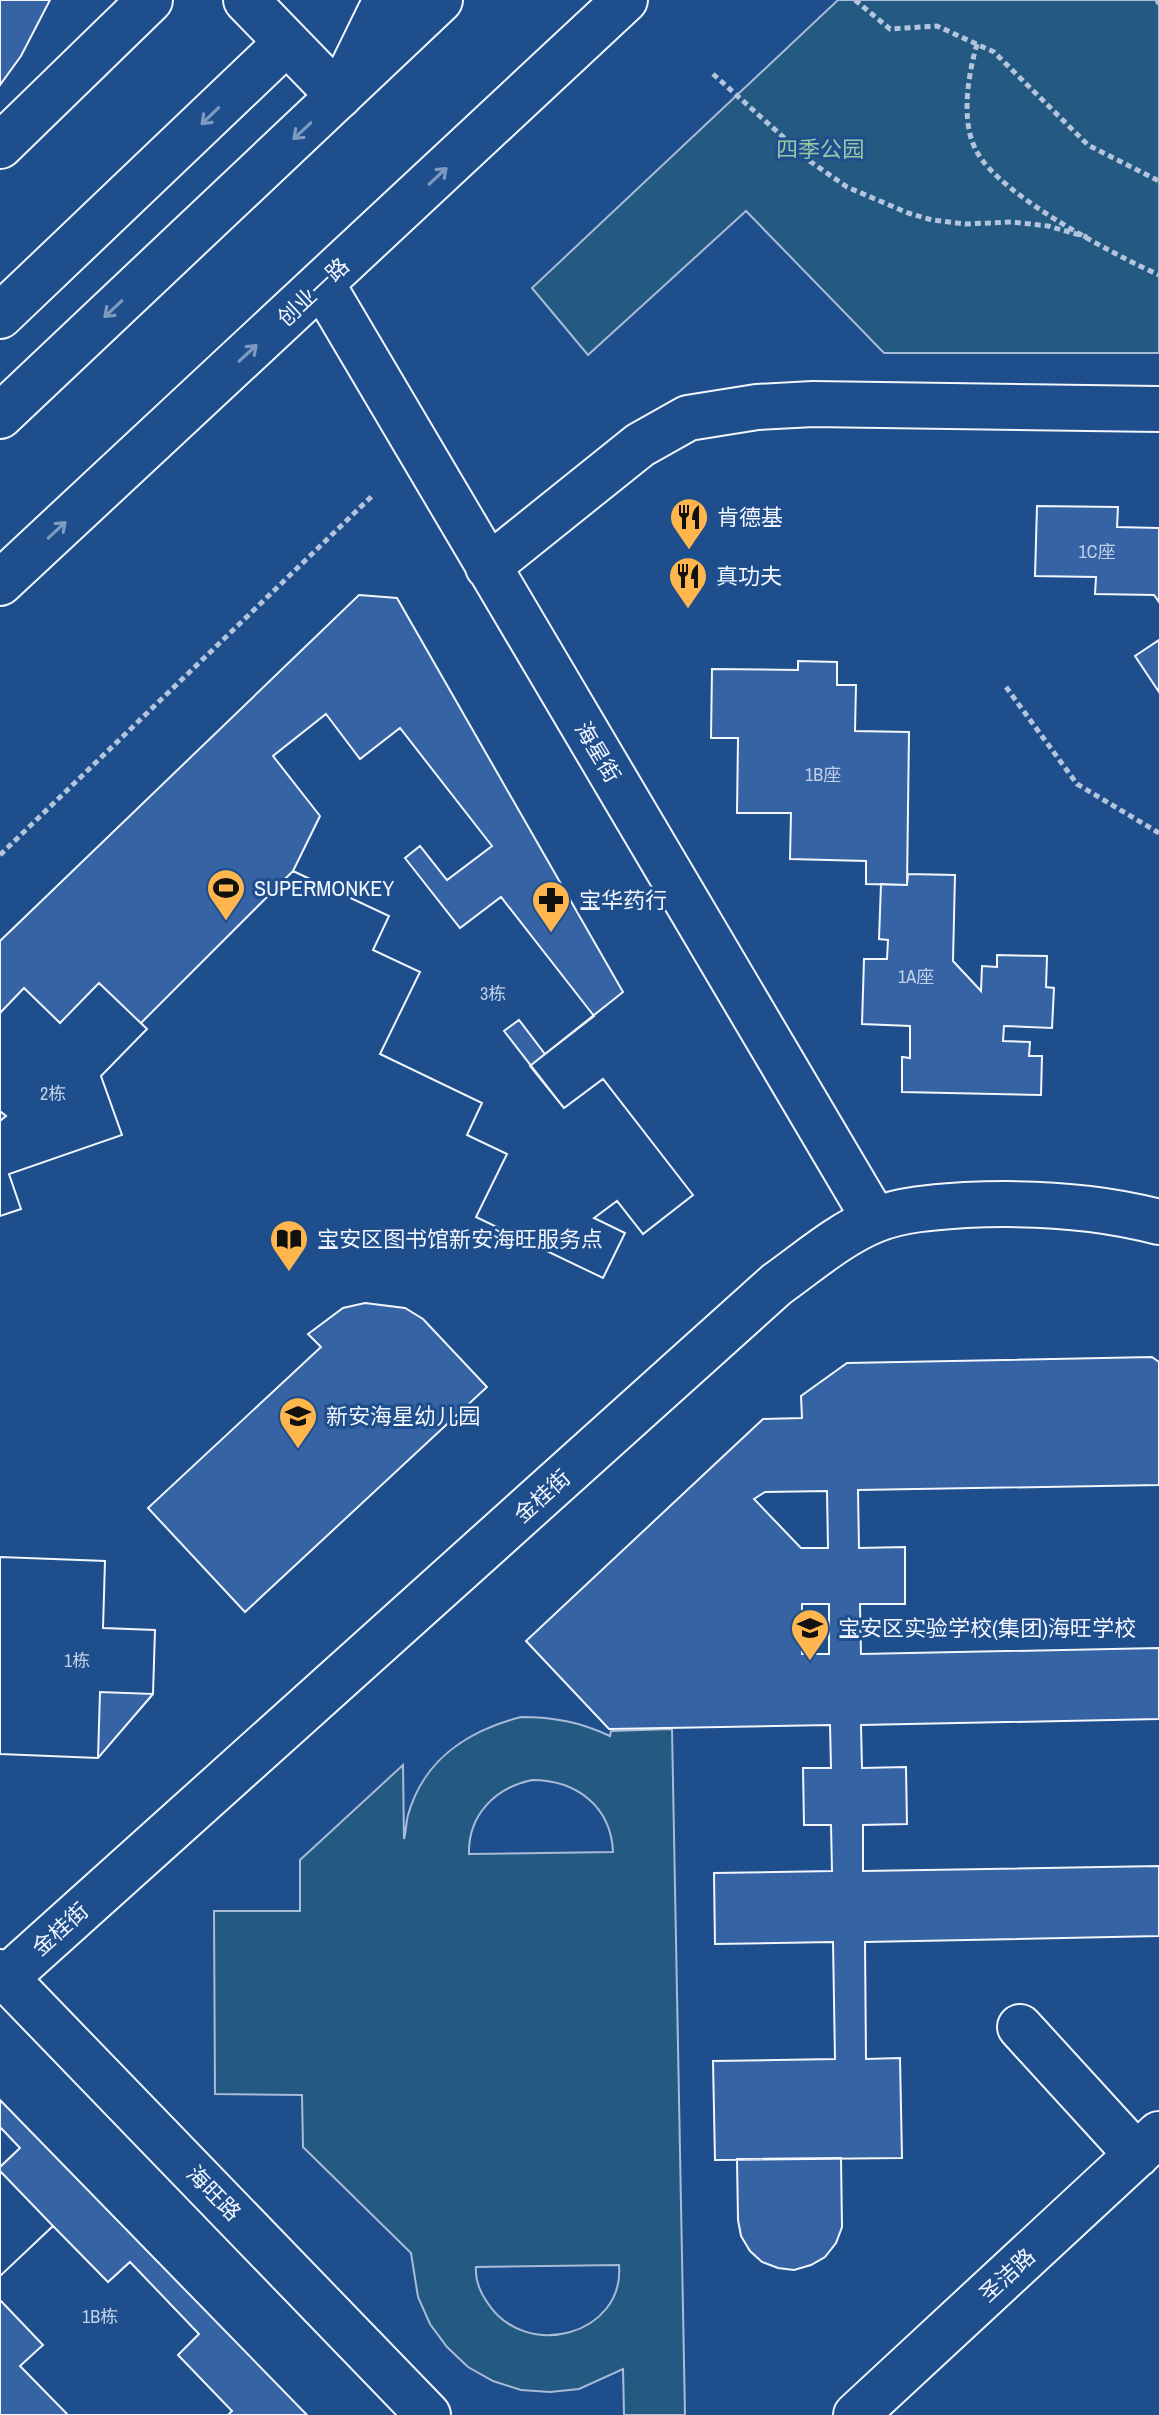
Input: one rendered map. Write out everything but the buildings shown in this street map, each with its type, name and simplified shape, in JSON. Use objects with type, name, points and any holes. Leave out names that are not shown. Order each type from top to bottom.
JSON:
[{"type":"street","points":[[0,146],[150,0]]},
{"type":"street","points":[[246,0],[339,96]]},
{"type":"street","points":[[339,96],[386,0]]},
{"type":"street","points":[[0,416],[440,0]]},
{"type":"street","name":"创业一路","points":[[0,583],[625,0]]},
{"type":"street","points":[[0,316],[286,43]]},
{"type":"street","name":"海星街","points":[[322,284],[875,1220]]},
{"type":"street","points":[[488,567],[640,445],[688,418],[757,407],[813,404],[1159,409]]},
{"type":"street","name":"金桂街","points":[[3,1975],[777,1284],[829,1247],[875,1220],[929,1207],[1063,1204],[1159,1222]]},
{"type":"street","name":"海旺路","points":[[3,1975],[428,2415]]},
{"type":"street","points":[[1020,2027],[1148,2144]]},
{"type":"street","name":"圣洁路","points":[[856,2415],[1148,2144]]},
{"type":"path","points":[[855,0],[890,29],[937,26],[994,52],[1088,145],[1159,181]]},
{"type":"path","points":[[977,44],[967,93],[970,131],[977,152],[1002,181],[1054,218],[1159,275]]},
{"type":"path","points":[[713,74],[811,162],[847,187],[932,220],[965,224],[1012,222],[1048,226],[1087,237]]},
{"type":"path","points":[[0,855],[372,496]]},
{"type":"path","points":[[1006,687],[1077,784],[1159,833]]},
{"type":"green space","name":"四季公园","points":[[838,0],[1159,0],[1159,353],[884,353],[746,211],[588,355],[532,288]]},
{"type":"green space","points":[[521,1717],[556,1719],[610,1736],[611,1731],[672,1729],[685,2415],[624,2415],[623,2369],[579,2389],[550,2392],[521,2390],[493,2381],[468,2367],[447,2347],[430,2324],[418,2297],[411,2253],[303,2147],[302,2095],[215,2094],[214,1911],[300,1911],[300,1860],[403,1765],[404,1839],[415,1795],[437,1763],[466,1739]],"holes":[[[532,1780],[563,1785],[588,1799],[606,1821],[613,1852],[469,1854],[473,1827],[486,1805],[506,1789]],[[619,2265],[617,2289],[606,2309],[590,2323],[570,2332],[547,2335],[524,2331],[504,2321],[484,2298],[476,2272],[476,2267]]]},
{"type":"place","name":"肯德基","points":[[689,551]]},
{"type":"place","name":"真功夫","points":[[688,610]]},
{"type":"place","name":"SUPERMONKEY","points":[[226,922]]},
{"type":"place","name":"宝华药行","points":[[551,934]]},
{"type":"place","name":"宝安区图书馆新安海旺服务点","points":[[289,1273]]},
{"type":"place","name":"新安海星幼儿园","points":[[298,1450]]},
{"type":"place","name":"宝安区实验学校(集团)海旺学校","points":[[810,1662]]}]
